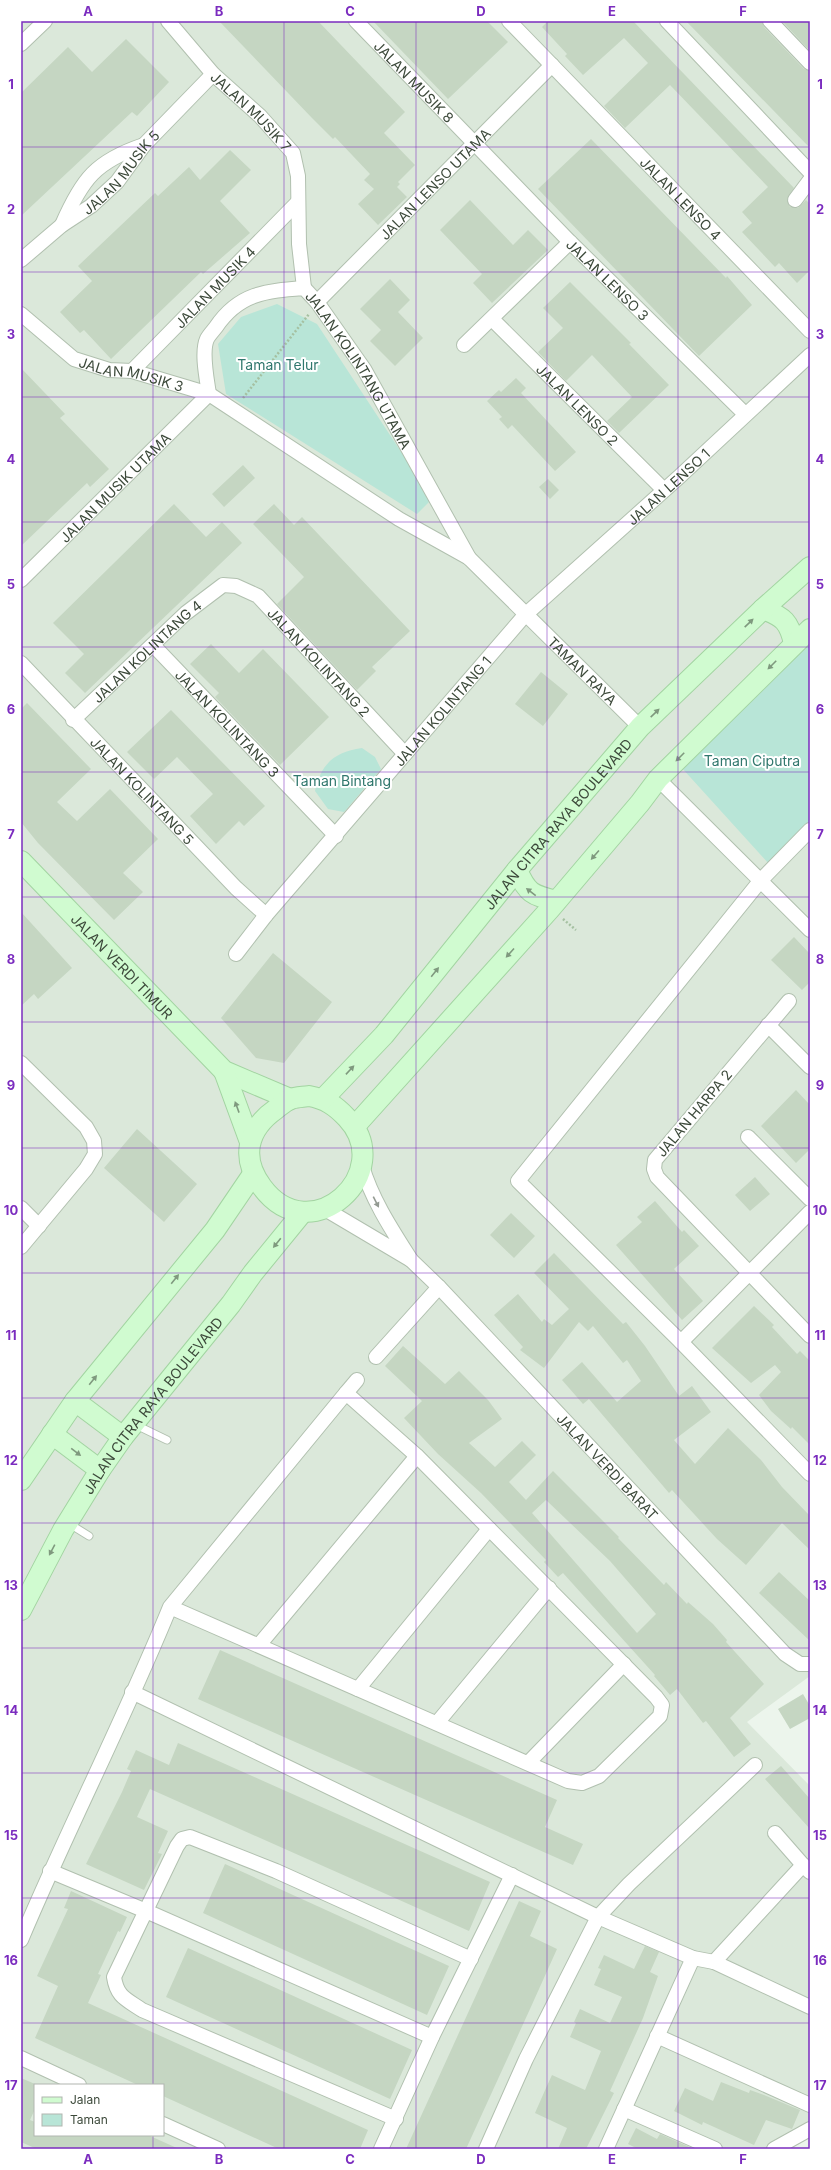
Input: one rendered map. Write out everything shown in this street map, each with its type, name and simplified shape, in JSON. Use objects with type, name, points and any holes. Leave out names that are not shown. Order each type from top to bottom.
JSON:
[{"type":"main road","name":"JALAN CITRA RAYA BOULEVARD","points":[[323,1098],[384,1035],[516,870],[640,727],[763,609],[810,567]]},
{"type":"main road","points":[[763,609],[778,614],[784,619],[790,627],[794,643]]},
{"type":"main road","points":[[355,1126],[556,901],[640,803],[658,779],[794,643],[810,629]]},
{"type":"main road","name":"JALAN VERDI TIMUR","points":[[21,861],[224,1071],[290,1099]]},
{"type":"main road","points":[[516,870],[523,885],[529,892],[537,897],[556,901]]},
{"type":"main road","name":"JALAN VERDI TIMUR","points":[[224,1071],[250,1142]]},
{"type":"main road","points":[[309,1096],[323,1098],[342,1113],[355,1126],[361,1145],[362,1166],[354,1184],[342,1199],[325,1209],[302,1213],[282,1205],[266,1192],[253,1174],[248,1158],[250,1142],[260,1122],[290,1099],[309,1096]]},
{"type":"main road","points":[[21,1480],[76,1401],[215,1230],[253,1174]]},
{"type":"main road","name":"JALAN CITRA RAYA BOULEVARD","points":[[21,1610],[68,1523],[100,1470],[129,1431],[302,1213]]},
{"type":"main road","points":[[76,1401],[129,1431]]},
{"type":"main road","points":[[52,1434],[100,1470]]},
{"type":"street","points":[[21,44],[45,21]]},
{"type":"street","name":"JALAN MUSIK 7","points":[[168,21],[213,74],[260,116],[293,153],[298,176],[299,244],[304,288]]},
{"type":"street","name":"JALAN MUSIK 8","points":[[356,21],[473,143]]},
{"type":"street","name":"JALAN LENSO 4","points":[[509,21],[810,331]]},
{"type":"street","points":[[667,21],[810,172]]},
{"type":"street","points":[[770,21],[810,63]]},
{"type":"street","name":"JALAN LENSO UTAMA","points":[[318,302],[473,143],[552,65]]},
{"type":"street","name":"JALAN MUSIK 5","points":[[21,260],[62,225],[91,206],[117,182],[144,145],[213,74]]},
{"type":"street","name":"JALAN LENSO 3","points":[[473,143],[570,242],[745,414]]},
{"type":"street","points":[[62,225],[75,194],[98,167],[122,153],[144,145]]},
{"type":"street","points":[[795,200],[810,180]]},
{"type":"street","name":"JALAN MUSIK 4","points":[[132,371],[298,202]]},
{"type":"street","points":[[464,345],[570,242]]},
{"type":"street","name":"JALAN KOLINTANG UTAMA","points":[[469,558],[399,519],[209,394],[205,362],[206,340],[221,319],[242,300],[272,291],[304,288],[318,302],[364,369],[469,558],[525,615]]},
{"type":"street","name":"JALAN MUSIK 3","points":[[21,314],[74,359],[110,370],[132,371],[209,394]]},
{"type":"street","name":"JALAN LENSO 2","points":[[492,319],[664,490]]},
{"type":"street","name":"JALAN LENSO 1","points":[[525,615],[664,490],[810,355]]},
{"type":"street","name":"JALAN MUSIK UTAMA","points":[[21,580],[209,394]]},
{"type":"street","name":"JALAN KOLINTANG 4","points":[[73,720],[186,613],[223,586]]},
{"type":"street","name":"JALAN KOLINTANG 2","points":[[223,586],[236,586],[258,596],[405,754]]},
{"type":"street","name":"TAMAN RAYA","points":[[525,615],[640,727]]},
{"type":"street","name":"JALAN KOLINTANG 1","points":[[236,954],[266,915],[336,836],[525,615]]},
{"type":"street","name":"JALAN KOLINTANG 3","points":[[153,645],[336,836]]},
{"type":"street","name":"JALAN KOLINTANG 5","points":[[21,663],[73,720],[236,888],[266,915]]},
{"type":"street","points":[[658,779],[762,880],[810,930]]},
{"type":"street","points":[[810,830],[762,880],[518,1181],[810,1474]]},
{"type":"street","name":"JALAN HARPA 2","points":[[789,1001],[655,1160],[654,1169],[657,1177],[810,1336]]},
{"type":"street","points":[[768,1025],[810,1067]]},
{"type":"street","points":[[21,1063],[76,1116],[94,1141],[96,1154],[86,1169],[21,1247]]},
{"type":"street","points":[[748,1136],[810,1199]]},
{"type":"street","name":"JALAN VERDI BARAT","points":[[362,1166],[367,1185],[379,1208],[411,1260]]},
{"type":"street","points":[[21,1208],[39,1226]]},
{"type":"street","name":"JALAN VERDI BARAT","points":[[325,1209],[411,1260],[439,1287],[785,1654],[800,1664],[810,1664]]},
{"type":"street","points":[[680,1342],[810,1212]]},
{"type":"street","points":[[376,1356],[439,1287]]},
{"type":"street","points":[[21,1940],[50,1871],[170,1607],[357,1380]]},
{"type":"street","points":[[170,1607],[568,1781],[582,1784],[599,1776],[660,1716],[662,1705],[624,1664],[417,1456],[346,1393]]},
{"type":"street","points":[[259,1645],[417,1456]]},
{"type":"street","points":[[358,1689],[490,1528]]},
{"type":"street","points":[[437,1723],[549,1588]]},
{"type":"street","points":[[528,1763],[624,1664]]},
{"type":"street","points":[[132,1692],[598,1917],[693,1958],[714,1962],[810,2007]]},
{"type":"street","points":[[486,2149],[526,2059],[598,1917],[629,1884],[755,1765]]},
{"type":"street","points":[[714,1962],[807,1868],[775,1834]]},
{"type":"street","points":[[396,2119],[142,2010],[120,1995],[116,1988],[114,1977],[177,1846],[182,1839],[190,1837],[276,1871],[471,1959]]},
{"type":"street","points":[[50,1871],[146,1911],[432,2037]]},
{"type":"street","points":[[381,2149],[396,2119],[432,2037],[512,1875]]},
{"type":"street","points":[[606,2149],[693,1958]]},
{"type":"street","points":[[657,2036],[810,2105]]},
{"type":"street","points":[[21,2058],[77,2084]]},
{"type":"street","points":[[624,2109],[715,2149]]},
{"type":"street","points":[[164,2124],[218,2149]]},
{"type":"street","points":[[774,2149],[810,2128]]},
{"type":"lane","points":[[129,1431],[167,1440]]},
{"type":"lane","points":[[68,1523],[89,1536]]},
{"type":"path","points":[[233,411],[318,302]]},
{"type":"shaded area","points":[[21,21],[810,21],[810,1676],[747,1722],[810,1786],[810,2136],[779,2149],[21,2149]]},
{"type":"green space","name":"Taman Telur","points":[[277,304],[317,324],[432,499],[417,514],[226,394],[218,344],[241,317]]},
{"type":"green space","name":"Taman Ciputra","points":[[810,628],[810,826],[770,865],[671,756]]},
{"type":"green space","name":"Taman Bintang","points":[[362,748],[375,757],[381,769],[344,812],[328,809],[315,791],[321,773],[336,756]]},
{"type":"building","points":[[219,21],[318,21],[405,112],[384,133],[415,165],[398,182],[400,184],[397,187],[407,197],[378,225],[358,204],[374,189],[364,180],[370,174],[335,137],[333,139],[312,118]]},
{"type":"building","points":[[373,21],[487,21],[508,42],[448,99]]},
{"type":"building","points":[[548,21],[633,21],[794,188],[787,199],[790,207],[798,208],[806,200],[810,204],[810,270],[797,283],[779,263],[775,267],[742,232],[752,223],[742,212],[768,187],[670,85],[625,128],[604,106],[648,63],[624,38],[583,75],[565,56],[567,54],[542,27]]},
{"type":"building","points":[[686,21],[762,21],[764,27],[804,69],[810,71],[810,148]]},
{"type":"building","points":[[782,21],[810,21],[810,51]]},
{"type":"building","points":[[126,39],[169,82],[137,116],[132,112],[21,216],[21,93],[68,47],[92,72]]},
{"type":"building","points":[[591,139],[726,278],[727,276],[752,305],[699,356],[538,189]]},
{"type":"building","points":[[230,150],[251,170],[220,201],[250,233],[203,274],[201,272],[111,359],[84,330],[80,333],[60,312],[92,281],[78,266],[155,193],[158,196],[189,167],[200,180]]},
{"type":"building","points":[[470,200],[513,245],[528,230],[548,250],[492,303],[473,283],[482,274],[440,230]]},
{"type":"building","points":[[390,279],[410,300],[398,312],[423,338],[395,366],[370,341],[381,330],[360,309]]},
{"type":"building","points":[[570,282],[631,343],[629,344],[669,385],[619,433],[607,421],[632,397],[592,355],[566,381],[538,352],[563,328],[543,308]]},
{"type":"building","points":[[21,368],[65,414],[60,418],[109,469],[90,487],[87,483],[21,546]]},
{"type":"building","points":[[516,378],[526,388],[521,393],[576,452],[555,471],[512,425],[508,429],[499,419],[502,417],[487,401],[499,390],[501,392]]},
{"type":"building","points":[[243,465],[255,478],[224,507],[212,494]]},
{"type":"building","points":[[548,479],[559,490],[550,499],[539,487]]},
{"type":"building","points":[[174,504],[206,537],[222,522],[242,543],[85,693],[65,673],[84,654],[53,623]]},
{"type":"building","points":[[274,504],[294,525],[302,517],[410,631],[372,667],[376,671],[357,690],[277,604],[304,577],[253,524]]},
{"type":"building","points":[[211,644],[239,673],[263,649],[329,717],[280,765],[215,697],[219,693],[190,664]]},
{"type":"building","points":[[541,672],[568,694],[543,726],[515,704]]},
{"type":"building","points":[[27,703],[91,769],[57,802],[77,821],[110,789],[158,839],[123,873],[143,892],[114,920],[38,843],[21,822],[21,709]]},
{"type":"building","points":[[171,710],[265,806],[244,826],[239,821],[216,844],[190,816],[213,794],[177,757],[154,779],[127,752]]},
{"type":"building","points":[[21,912],[72,968],[38,999],[34,994],[21,1006]]},
{"type":"building","points":[[794,937],[810,954],[810,982],[802,990],[771,960]]},
{"type":"building","points":[[273,953],[332,1002],[284,1063],[256,1058],[221,1018]]},
{"type":"building","points":[[796,1090],[810,1105],[810,1149],[796,1163],[761,1126]]},
{"type":"building","points":[[137,1129],[197,1184],[164,1222],[104,1168]]},
{"type":"building","points":[[755,1177],[770,1194],[750,1211],[735,1195]]},
{"type":"building","points":[[655,1201],[682,1232],[684,1230],[699,1246],[674,1269],[703,1301],[682,1320],[616,1245],[642,1222],[637,1217]]},
{"type":"building","points":[[511,1213],[535,1236],[514,1258],[490,1235]]},
{"type":"building","points":[[554,1253],[623,1324],[626,1322],[645,1346],[679,1396],[692,1386],[711,1412],[674,1440],[695,1464],[728,1428],[761,1460],[782,1487],[810,1516],[810,1550],[782,1523],[746,1565],[717,1539],[672,1490],[669,1493],[589,1399],[583,1404],[562,1380],[582,1362],[617,1402],[641,1381],[627,1360],[623,1363],[593,1326],[588,1331],[579,1322],[544,1368],[520,1350],[523,1347],[494,1315],[518,1294],[542,1322],[544,1319],[552,1325],[569,1309],[534,1273]]},
{"type":"building","points":[[754,1306],[774,1325],[772,1327],[797,1354],[800,1351],[810,1361],[810,1445],[792,1427],[791,1429],[771,1411],[759,1395],[781,1372],[775,1365],[751,1383],[712,1348]]},
{"type":"building","points":[[403,1346],[445,1384],[459,1371],[488,1400],[502,1419],[469,1443],[495,1467],[522,1441],[536,1455],[509,1482],[526,1500],[553,1471],[619,1537],[618,1538],[664,1585],[666,1582],[687,1604],[688,1602],[713,1624],[727,1640],[726,1642],[764,1684],[730,1718],[751,1744],[734,1757],[706,1721],[703,1723],[677,1689],[670,1695],[654,1676],[655,1675],[563,1573],[558,1577],[544,1562],[546,1560],[481,1493],[438,1454],[404,1418],[422,1401],[385,1366]],"holes":[[[546,1500],[610,1561],[656,1614],[637,1633],[532,1513]]]},
{"type":"building","points":[[779,1572],[810,1601],[810,1641],[759,1593]]},
{"type":"building","points":[[220,1650],[557,1800],[545,1827],[583,1844],[573,1865],[198,1699]]},
{"type":"building","points":[[803,1694],[810,1706],[810,1718],[790,1729],[778,1709]]},
{"type":"building","points":[[178,1743],[490,1882],[469,1931],[150,1789],[137,1817],[168,1831],[158,1853],[162,1854],[144,1890],[86,1864],[122,1792],[131,1771],[127,1769],[136,1750],[169,1765]]},
{"type":"building","points":[[781,1766],[810,1799],[810,1829],[765,1779]]},
{"type":"building","points":[[225,1864],[449,1966],[427,2015],[203,1913]]},
{"type":"building","points":[[71,1891],[127,1917],[120,1932],[118,1931],[98,1974],[101,1975],[88,2003],[368,2130],[360,2149],[279,2149],[164,2096],[164,2084],[136,2084],[35,2038],[58,1986],[37,1976],[68,1909],[64,1908]]},
{"type":"building","points":[[519,1901],[541,1911],[530,1936],[557,1949],[530,2009],[466,2149],[406,2149]]},
{"type":"building","points":[[645,1946],[659,1952],[650,1972],[658,1976],[643,2018],[610,2091],[614,2093],[586,2149],[558,2149],[567,2128],[535,2113],[552,2075],[585,2090],[601,2051],[570,2037],[576,2023],[574,2022],[580,2009],[610,2023],[622,1997],[594,1985],[601,1969],[598,1968],[604,1955],[634,1969]]},
{"type":"building","points":[[188,1948],[412,2050],[390,2099],[166,1997]]},
{"type":"building","points":[[21,2078],[35,2084],[34,2111],[30,2120],[34,2122],[34,2136],[150,2136],[179,2149],[37,2149],[21,2142]]},
{"type":"building","points":[[721,2082],[749,2093],[750,2090],[800,2110],[792,2129],[766,2120],[754,2145],[703,2122],[702,2125],[674,2111],[685,2088],[713,2101]]},
{"type":"building","points":[[636,2128],[657,2139],[660,2134],[694,2149],[638,2149],[628,2144]]}]
